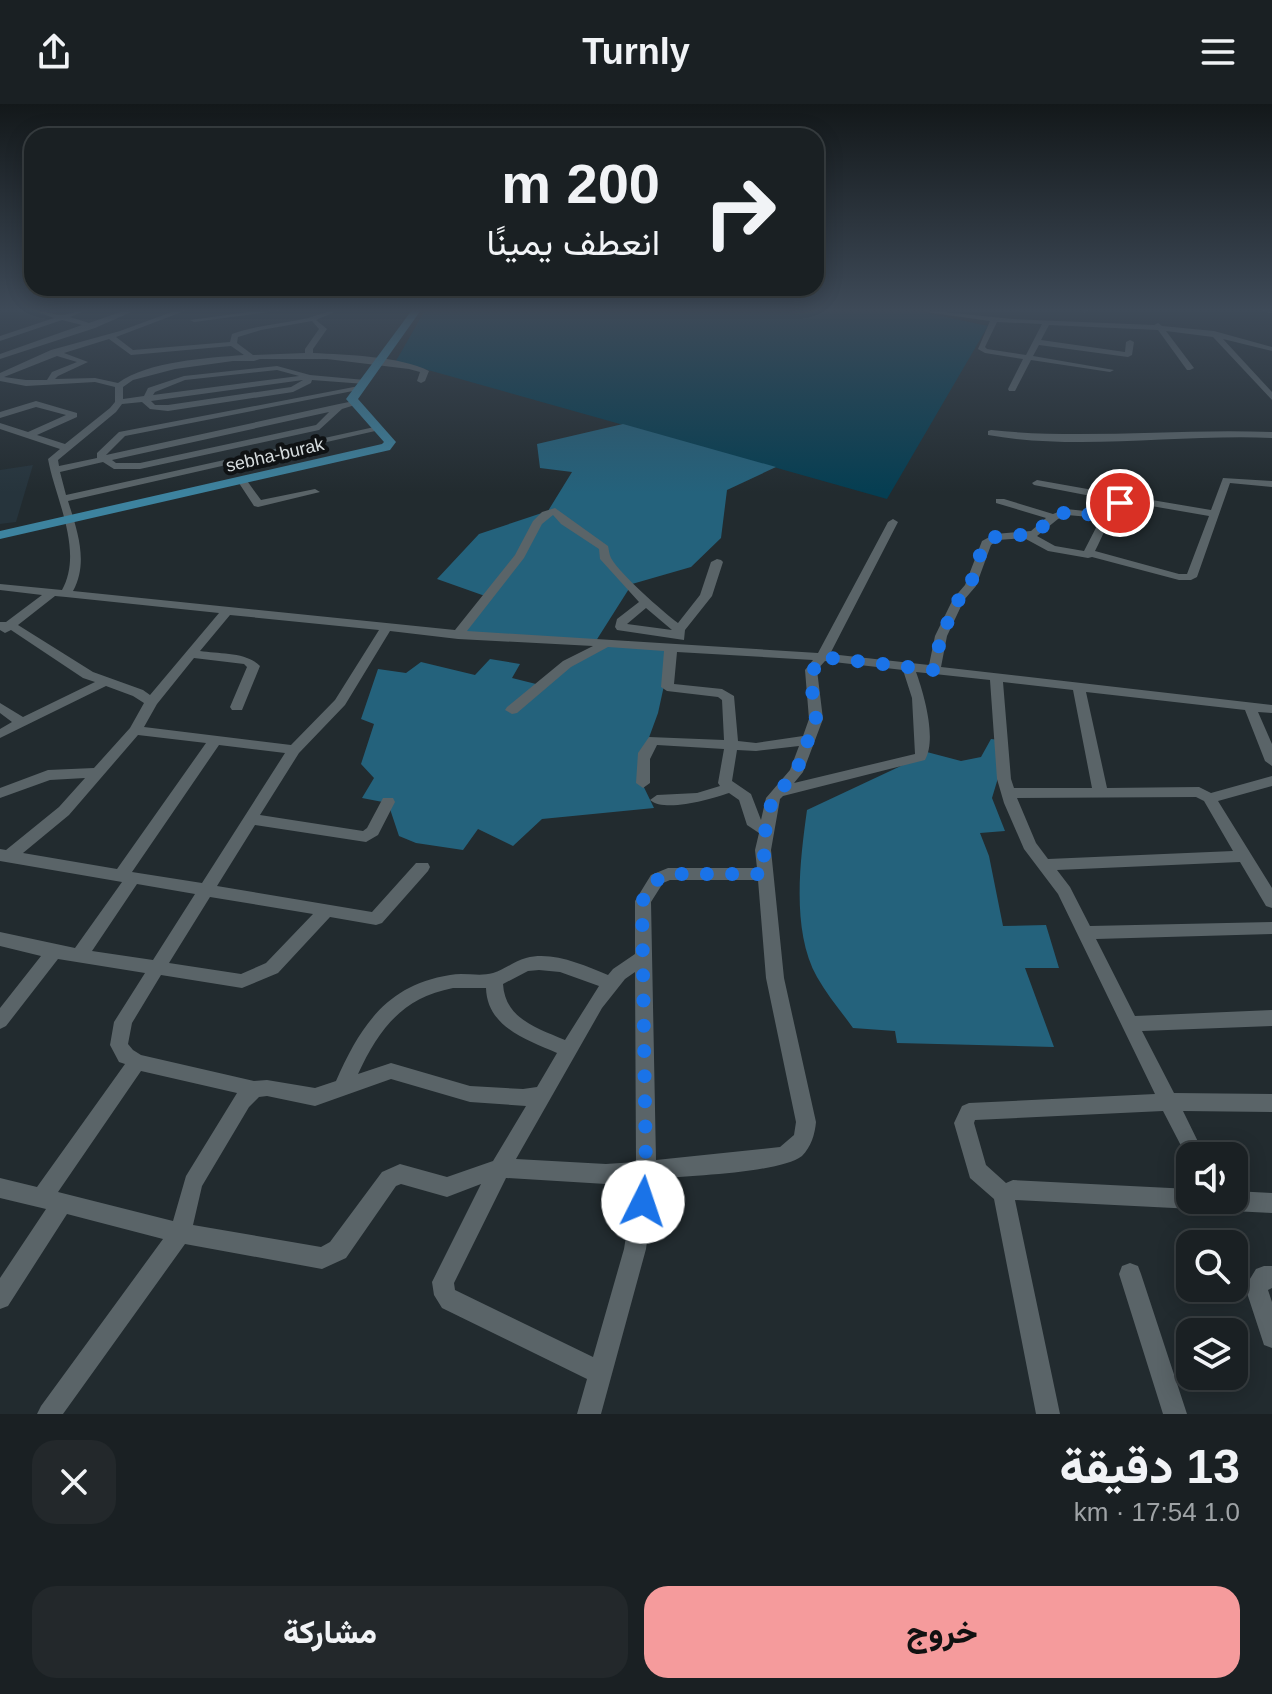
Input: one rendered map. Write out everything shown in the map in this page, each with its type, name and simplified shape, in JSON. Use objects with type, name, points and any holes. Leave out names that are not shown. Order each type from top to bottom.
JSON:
[{"type":"main road","points":[[374,371],[352,399],[379,429]]},
{"type":"main road","name":"sebha-burak","points":[[0,535],[384,448],[390,444],[379,429]]},
{"type":"street","points":[[49,382],[62,371]]},
{"type":"street","points":[[119,402],[119,386],[143,371]]},
{"type":"street","points":[[181,371],[184,378]]},
{"type":"street","points":[[146,397],[159,385],[184,378],[245,371]]},
{"type":"street","points":[[216,434],[213,425],[246,371]]},
{"type":"street","points":[[290,371],[362,386]]},
{"type":"street","points":[[421,381],[426,374],[423,371]]},
{"type":"street","points":[[1012,389],[1021,371]]},
{"type":"street","points":[[1249,371],[1271,395]]},
{"type":"street","points":[[0,377],[26,383],[95,380],[119,386]]},
{"type":"street","points":[[151,702],[138,693],[88,675],[4,628],[59,593],[78,574],[54,470],[54,456],[108,415],[119,402],[308,377]]},
{"type":"street","points":[[146,397],[149,406],[161,408],[297,388],[308,377]]},
{"type":"street","points":[[3,392],[26,383]]},
{"type":"street","points":[[0,426],[68,444],[362,386]]},
{"type":"street","points":[[297,388],[316,412]]},
{"type":"street","points":[[0,415],[36,404],[74,415],[29,435]]},
{"type":"street","points":[[54,470],[354,404]]},
{"type":"street","points":[[101,459],[114,466],[133,467],[199,453],[321,426],[339,407]]},
{"type":"street","points":[[252,409],[260,439]]},
{"type":"street","points":[[62,499],[379,429]]},
{"type":"street","points":[[991,433],[1069,437],[1178,432],[1272,435]]},
{"type":"street","points":[[101,459],[102,449],[122,434]]},
{"type":"street","points":[[187,472],[199,453],[195,439]]},
{"type":"street","points":[[270,454],[283,471]]},
{"type":"street","points":[[242,480],[258,504],[315,492]]},
{"type":"street","points":[[1028,536],[1056,551],[1090,553],[1179,577],[1191,577],[1226,480],[1272,484]]},
{"type":"street","points":[[1037,483],[1093,493],[1120,503],[1145,501],[1215,514]]},
{"type":"street","points":[[1000,501],[1054,517]]},
{"type":"street","points":[[1090,553],[1107,516],[1120,503]]},
{"type":"street","points":[[458,635],[520,556],[537,523],[546,514],[555,511],[565,522],[604,548],[604,557],[679,632],[684,641],[705,648]]},
{"type":"street","points":[[934,670],[941,636],[959,599],[970,586],[983,546],[995,537],[1028,536],[1039,532],[1054,517],[1066,512],[1107,516]]},
{"type":"street","points":[[0,1188],[180,1233],[322,1258],[338,1250],[394,1176],[409,1174],[431,1185],[447,1187],[500,1168],[558,1174],[646,1172],[791,1154],[803,1138],[806,1122],[784,1032],[764,874],[765,830],[772,800],[796,772],[817,712],[810,672],[822,657],[893,522]]},
{"type":"street","points":[[679,632],[706,596],[717,562]]},
{"type":"street","points":[[0,587],[458,635],[822,657],[1272,709]]},
{"type":"street","points":[[646,602],[621,622],[621,627],[679,632]]},
{"type":"street","points":[[5,856],[57,818],[100,772],[135,730],[151,702],[227,611]]},
{"type":"street","points":[[386,628],[340,702],[294,750],[157,968],[119,1030],[122,1051],[137,1062],[303,1097],[342,1089],[391,1071],[470,1094],[523,1098],[544,1094]]},
{"type":"street","points":[[512,710],[567,664],[605,645]]},
{"type":"street","points":[[671,647],[667,687],[728,697],[731,746],[725,780],[730,788],[746,798],[752,821],[765,830]]},
{"type":"street","points":[[191,654],[248,661],[254,666],[237,707]]},
{"type":"street","points":[[778,792],[920,757],[923,751],[919,698],[908,667]]},
{"type":"street","points":[[996,677],[1008,793],[1029,845],[1064,891],[1188,1142]]},
{"type":"street","points":[[0,734],[106,681]]},
{"type":"street","points":[[1079,687],[1100,791]]},
{"type":"street","points":[[0,707],[22,723]]},
{"type":"street","points":[[1250,707],[1272,761]]},
{"type":"street","points":[[135,730],[294,750]]},
{"type":"street","points":[[79,956],[215,740]]},
{"type":"street","points":[[643,783],[641,767],[648,744],[654,740],[768,747],[807,740]]},
{"type":"street","points":[[0,793],[48,775],[100,772]]},
{"type":"street","points":[[1008,793],[1190,791],[1209,798],[1272,781]]},
{"type":"street","points":[[657,800],[694,799],[730,788]]},
{"type":"street","points":[[1209,798],[1272,902]]},
{"type":"street","points":[[250,819],[366,837],[373,831],[388,802]]},
{"type":"street","points":[[5,856],[379,918],[422,867]]},
{"type":"street","points":[[1044,865],[1244,856]]},
{"type":"street","points":[[589,1414],[635,1249],[646,1172],[643,901],[657,879],[674,874],[764,874]]},
{"type":"street","points":[[0,939],[54,952],[232,981],[255,978],[272,968],[326,911]]},
{"type":"street","points":[[1084,933],[1272,928]]},
{"type":"street","points":[[0,1021],[54,952]]},
{"type":"street","points":[[601,1373],[445,1295],[445,1275],[500,1168],[568,1050],[611,983],[643,958]]},
{"type":"street","points":[[342,1089],[369,1033],[395,1003],[434,984],[494,981],[518,967],[547,963],[611,983]]},
{"type":"street","points":[[494,981],[494,1002],[502,1016],[568,1050]]},
{"type":"street","points":[[1130,1024],[1272,1018]]},
{"type":"street","points":[[0,1298],[52,1200],[137,1062]]},
{"type":"street","points":[[49,1414],[180,1233],[193,1183],[242,1101],[254,1089]]},
{"type":"street","points":[[1048,1414],[1003,1194],[977,1171],[964,1123],[969,1112],[1169,1102],[1272,1103]]},
{"type":"street","points":[[1003,1194],[1013,1190],[1176,1198]]},
{"type":"street","points":[[1248,1202],[1272,1203]]},
{"type":"street","points":[[1130,1274],[1175,1414]]},
{"type":"street","points":[[1272,1277],[1264,1277],[1256,1287],[1272,1337]]},
{"type":"shaded area","points":[[432,371],[962,371],[887,499]]},
{"type":"shaded area","points":[[623,424],[776,467],[727,490],[721,538],[691,567],[632,584],[594,644],[454,634],[485,596],[437,579],[479,534],[548,511],[572,472],[540,468],[537,444]]},
{"type":"shaded area","points":[[33,465],[16,522],[0,524],[0,470]]},
{"type":"shaded area","points":[[605,645],[672,649],[658,713],[640,762],[639,777],[654,808],[542,819],[513,846],[478,829],[463,850],[416,843],[399,836],[388,803],[362,798],[374,778],[361,764],[374,724],[361,719],[378,669],[406,673],[421,662],[475,675],[490,659],[520,664],[512,678],[536,684]]},
{"type":"shaded area","points":[[991,739],[1000,740],[998,778],[992,798],[1005,831],[980,833],[989,856],[1003,926],[1046,925],[1059,968],[1025,968],[1054,1047],[897,1043],[895,1031],[853,1028],[817,977],[803,938],[800,895],[807,810],[920,757],[923,751],[961,761],[981,757]]},
{"type":"route","points":[[643,1202],[646,1172],[642,904],[649,888],[662,876],[674,874],[764,874],[764,837],[772,800],[796,772],[816,719],[810,675],[813,666],[822,657],[934,670],[941,636],[959,599],[970,586],[983,546],[995,537],[1039,532],[1054,517],[1066,512],[1107,516],[1120,503]]}]
